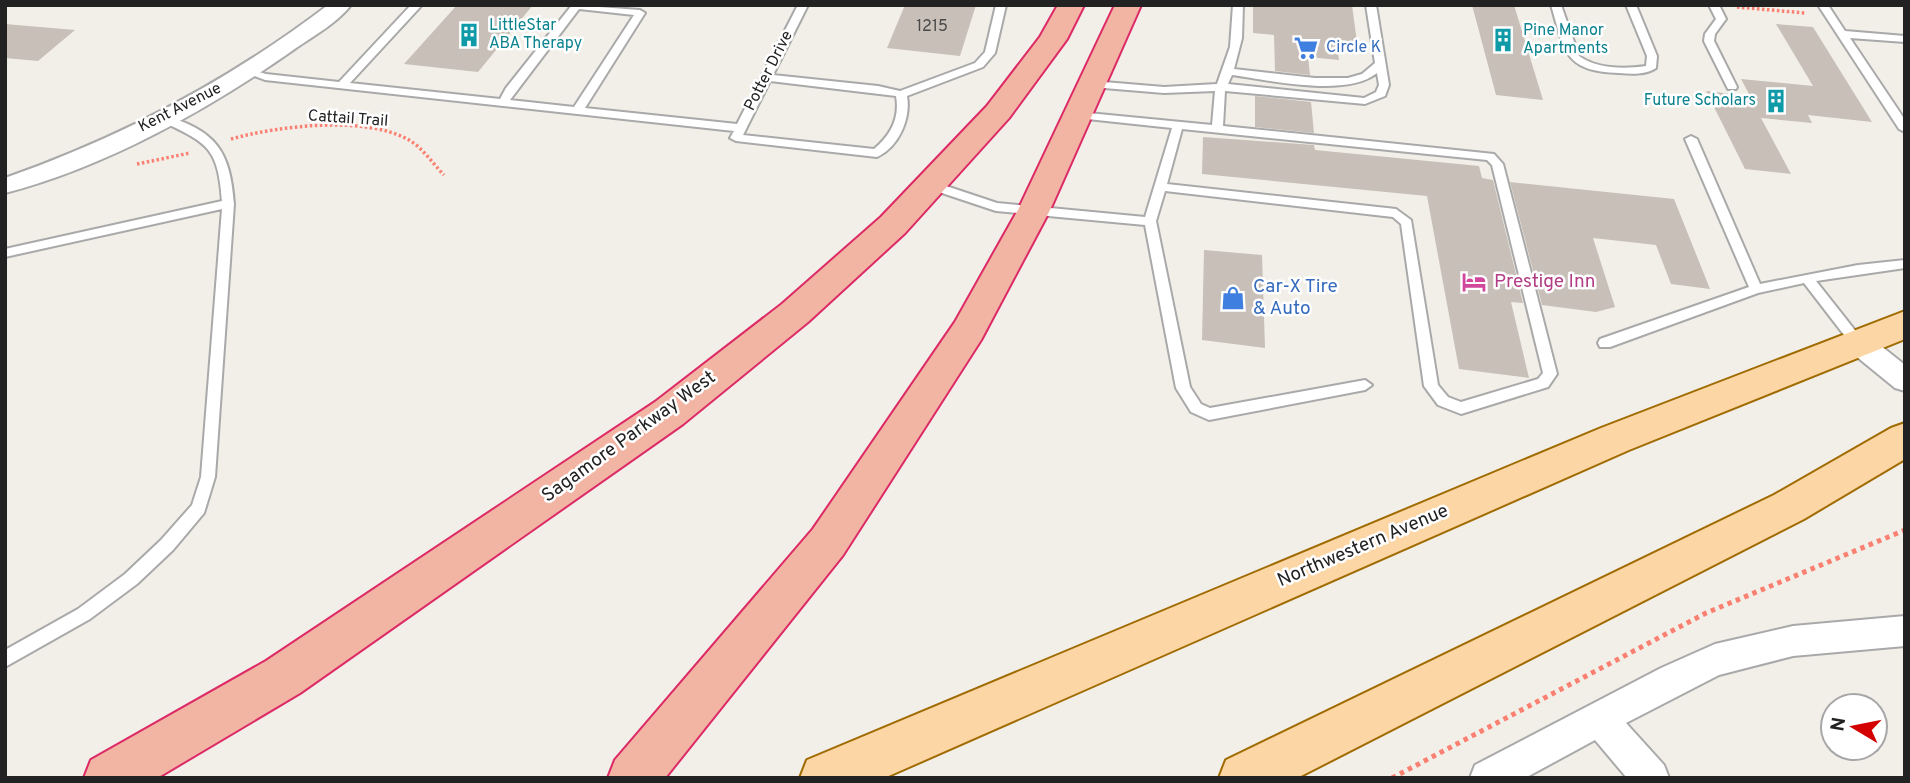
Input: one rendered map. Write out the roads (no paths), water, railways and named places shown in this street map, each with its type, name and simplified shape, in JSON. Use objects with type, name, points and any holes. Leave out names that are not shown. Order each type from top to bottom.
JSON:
[{"type":"highway","name":"Sagamore Parkway West","points":[[109,778],[283,677],[669,413],[795,313],[893,225],[998,112],[1053,39],[1071,5]]},
{"type":"highway","points":[[633,778],[828,542],[968,331],[1034,211],[1128,5]]},
{"type":"main road","name":"Northwestern Avenue","points":[[824,778],[1615,439],[1856,341],[1905,324]]},
{"type":"main road","points":[[1244,778],[1789,507],[1905,439]]},
{"type":"street","name":"Kent Avenue","points":[[5,186],[85,156],[249,72],[303,36],[341,5]]},
{"type":"street","points":[[1856,341],[1905,380]]},
{"type":"street","points":[[1488,778],[1673,678],[1715,660],[1793,641],[1905,631]]},
{"type":"street","points":[[1600,719],[1651,778]]},
{"type":"lane","points":[[342,85],[417,5]]},
{"type":"lane","name":"Potter Drive","points":[[738,133],[803,5]]},
{"type":"lane","points":[[766,78],[878,89],[901,94],[979,65],[990,53],[1001,5]]},
{"type":"lane","points":[[1217,128],[1218,98],[1238,46],[1238,5]]},
{"type":"lane","points":[[1085,99],[1221,87],[1366,101],[1381,94],[1384,85],[1370,5]]},
{"type":"lane","points":[[1556,5],[1574,58],[1585,65],[1641,71],[1651,68],[1651,56],[1631,5]]},
{"type":"lane","points":[[1714,5],[1721,19],[1710,34],[1709,40],[1732,87]]},
{"type":"lane","points":[[1824,5],[1905,129]]},
{"type":"lane","points":[[503,103],[510,90],[576,6],[640,13],[578,110]]},
{"type":"lane","points":[[1842,34],[1905,39]]},
{"type":"lane","points":[[1228,72],[1349,82],[1373,72],[1380,63]]},
{"type":"lane","points":[[249,72],[265,77],[578,110],[877,153],[891,142],[905,108],[901,94]]},
{"type":"lane","points":[[1085,99],[1178,125],[1490,157],[1497,164],[1550,374],[1543,383],[1461,408],[1447,405],[1439,399],[1431,386],[1407,223],[1396,213],[1161,187]]},
{"type":"lane","points":[[5,659],[83,614],[131,579],[167,545],[199,508],[208,477],[228,204],[226,172],[214,145],[163,118]]},
{"type":"lane","points":[[1178,125],[1150,221],[1183,388],[1196,408],[1209,414],[1365,385]]},
{"type":"lane","points":[[1690,139],[1756,289]]},
{"type":"lane","points":[[931,185],[984,205],[1150,221]]},
{"type":"lane","points":[[5,253],[228,204]]},
{"type":"lane","points":[[1605,343],[1756,289],[1807,278],[1905,264]]},
{"type":"lane","points":[[1807,278],[1856,341]]},
{"type":"place","name":"LittleStar ABA Therapy","points":[[469,35]]},
{"type":"place","name":"Pine Manor Apartments","points":[[1503,40]]},
{"type":"place","name":"Circle K","points":[[1306,48]]},
{"type":"place","name":"Future Scholars","points":[[1776,101]]},
{"type":"place","name":"Prestige Inn","points":[[1474,282]]},
{"type":"place","name":"Car-X Tire & Auto","points":[[1233,298]]}]
